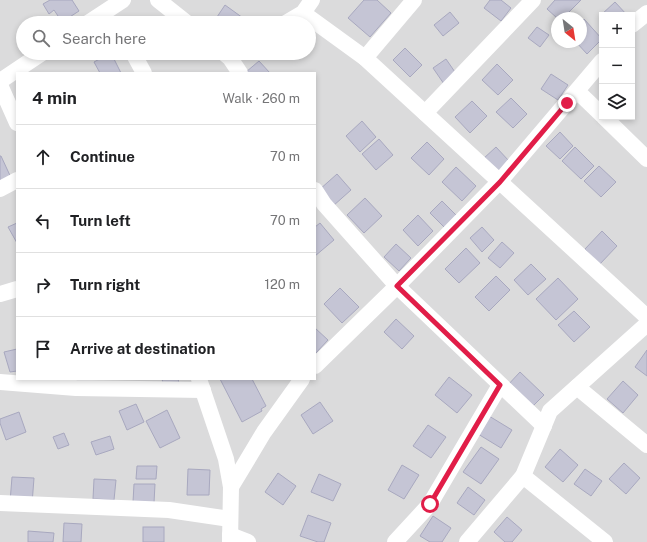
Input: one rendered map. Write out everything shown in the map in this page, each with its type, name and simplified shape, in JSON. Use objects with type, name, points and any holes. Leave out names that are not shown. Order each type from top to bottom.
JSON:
[{"type":"street","points":[[112,16],[123,0]]},
{"type":"street","points":[[158,0],[178,16]]},
{"type":"street","points":[[365,58],[414,0]]},
{"type":"street","points":[[425,113],[533,0]]},
{"type":"street","points":[[295,16],[307,6],[647,317]]},
{"type":"street","points":[[635,23],[647,13]]},
{"type":"street","points":[[0,81],[32,60]]},
{"type":"street","points":[[137,60],[143,72]]},
{"type":"street","points":[[234,60],[240,72]]},
{"type":"street","points":[[316,365],[500,182],[599,65]]},
{"type":"street","points":[[0,85],[16,121]]},
{"type":"street","points":[[577,91],[599,112]]},
{"type":"street","points":[[607,120],[647,159]]},
{"type":"street","points":[[0,189],[16,181]]},
{"type":"street","points":[[318,201],[397,286],[544,426]]},
{"type":"street","points":[[0,294],[16,289]]},
{"type":"street","points":[[468,542],[523,476],[550,411],[647,324]]},
{"type":"street","points":[[231,487],[264,432],[301,380]]},
{"type":"street","points":[[0,382],[76,388],[201,385],[226,459],[231,487],[230,532]]},
{"type":"street","points":[[395,542],[430,504],[500,385]]},
{"type":"street","points":[[577,387],[647,445]]},
{"type":"street","points":[[523,476],[605,542]]},
{"type":"street","points":[[0,503],[169,510],[230,532],[248,542]]},
{"type":"shaded area","points":[[0,0],[647,0],[647,542],[0,542]]},
{"type":"building","points":[[50,0],[72,0],[79,11],[71,16],[58,16],[54,10],[49,14],[43,4]]},
{"type":"building","points":[[364,0],[377,0],[391,13],[370,37],[348,18]]},
{"type":"building","points":[[490,0],[501,0],[511,8],[501,21],[484,8]]},
{"type":"building","points":[[555,0],[581,0],[569,12],[551,13],[547,9]]},
{"type":"building","points":[[615,2],[624,12],[604,12]]},
{"type":"building","points":[[225,5],[240,16],[218,16]]},
{"type":"building","points":[[450,12],[459,23],[443,36],[434,25]]},
{"type":"building","points":[[587,22],[599,36],[599,42],[587,54],[582,48],[587,48]]},
{"type":"building","points":[[537,27],[549,35],[540,47],[528,38]]},
{"type":"building","points":[[405,48],[422,65],[410,77],[393,60]]},
{"type":"building","points":[[446,59],[457,75],[444,84],[433,68]]},
{"type":"building","points":[[98,60],[114,60],[120,72],[99,72],[94,62]]},
{"type":"building","points":[[259,61],[269,72],[246,72]]},
{"type":"building","points":[[497,64],[513,80],[498,95],[482,80]]},
{"type":"building","points":[[551,74],[568,85],[558,100],[541,89]]},
{"type":"building","points":[[511,98],[527,114],[513,128],[496,112]]},
{"type":"building","points":[[472,101],[487,116],[470,133],[455,117]]},
{"type":"building","points":[[362,121],[376,137],[360,152],[346,136]]},
{"type":"building","points":[[560,132],[573,146],[560,159],[546,146]]},
{"type":"building","points":[[379,139],[393,155],[376,170],[362,154]]},
{"type":"building","points":[[427,142],[444,159],[429,175],[411,158]]},
{"type":"building","points":[[496,147],[509,161],[496,173],[483,159]]},
{"type":"building","points":[[575,147],[594,166],[581,179],[562,161]]},
{"type":"building","points":[[0,156],[13,182],[0,188]]},
{"type":"building","points":[[599,166],[616,182],[601,197],[584,181]]},
{"type":"building","points":[[456,167],[476,186],[462,201],[442,182]]},
{"type":"building","points":[[337,174],[351,190],[333,206],[319,190]]},
{"type":"building","points":[[365,198],[382,216],[364,233],[347,215]]},
{"type":"building","points":[[442,201],[457,216],[445,228],[430,213]]},
{"type":"building","points":[[418,215],[433,231],[418,246],[403,230]]},
{"type":"building","points":[[16,223],[16,241],[8,227]]},
{"type":"building","points":[[320,223],[334,240],[316,255],[316,226]]},
{"type":"building","points":[[482,227],[494,240],[482,252],[470,238]]},
{"type":"building","points":[[602,231],[617,246],[600,264],[585,249]]},
{"type":"building","points":[[502,242],[514,253],[500,268],[488,258]]},
{"type":"building","points":[[396,244],[411,258],[399,271],[384,257]]},
{"type":"building","points":[[466,248],[480,263],[459,283],[445,269]]},
{"type":"building","points":[[531,264],[546,279],[528,295],[514,280]]},
{"type":"building","points":[[496,276],[510,290],[489,311],[475,297]]},
{"type":"building","points":[[558,278],[578,299],[556,320],[536,299]]},
{"type":"building","points":[[340,288],[359,307],[342,323],[324,304]]},
{"type":"building","points":[[574,311],[590,327],[574,342],[558,325]]},
{"type":"building","points":[[396,319],[414,336],[402,349],[384,332]]},
{"type":"building","points":[[316,329],[328,340],[316,353]]},
{"type":"building","points":[[16,349],[16,371],[10,372],[4,352]]},
{"type":"building","points":[[647,350],[647,376],[635,367]]},
{"type":"building","points":[[520,372],[544,395],[529,410],[506,387]]},
{"type":"building","points":[[449,377],[472,395],[457,413],[435,395]]},
{"type":"building","points":[[162,380],[178,380],[179,383],[164,387]]},
{"type":"building","points":[[221,380],[253,380],[266,406],[261,409],[262,411],[242,422]]},
{"type":"building","points":[[623,381],[638,395],[623,413],[607,399]]},
{"type":"building","points":[[320,402],[333,421],[313,434],[301,415]]},
{"type":"building","points":[[136,404],[144,422],[127,430],[119,411]]},
{"type":"building","points":[[167,410],[180,438],[160,448],[146,421]]},
{"type":"building","points":[[19,412],[26,432],[6,440],[0,419]]},
{"type":"building","points":[[489,416],[512,430],[501,448],[478,434]]},
{"type":"building","points":[[428,425],[446,437],[431,458],[413,446]]},
{"type":"building","points":[[64,433],[69,445],[58,449],[53,437]]},
{"type":"building","points":[[110,436],[114,449],[96,455],[91,442]]},
{"type":"building","points":[[481,447],[499,459],[481,484],[463,472]]},
{"type":"building","points":[[560,449],[578,465],[563,482],[545,467]]},
{"type":"building","points":[[624,463],[640,478],[626,494],[609,479]]},
{"type":"building","points":[[402,465],[419,475],[404,499],[388,490]]},
{"type":"building","points":[[137,466],[157,466],[156,479],[136,479]]},
{"type":"building","points":[[188,469],[210,470],[209,495],[187,495]]},
{"type":"building","points":[[585,469],[602,481],[591,496],[574,484]]},
{"type":"building","points":[[278,473],[296,486],[283,505],[265,492]]},
{"type":"building","points":[[319,474],[341,484],[333,501],[311,492]]},
{"type":"building","points":[[12,477],[34,478],[32,504],[10,502]]},
{"type":"building","points":[[94,479],[116,480],[114,500],[93,499]]},
{"type":"building","points":[[134,484],[155,484],[154,503],[133,502]]},
{"type":"building","points":[[468,487],[485,500],[474,515],[457,503]]},
{"type":"building","points":[[308,515],[331,523],[324,542],[318,542],[300,536]]},
{"type":"building","points":[[433,516],[451,528],[442,542],[430,542],[420,536]]},
{"type":"building","points":[[507,517],[522,530],[512,542],[505,542],[494,532]]},
{"type":"building","points":[[64,523],[82,524],[81,542],[63,542]]},
{"type":"building","points":[[143,527],[164,527],[164,542],[143,542]]},
{"type":"building","points":[[28,531],[54,533],[53,542],[28,542]]},
{"type":"route","points":[[430,504],[500,385],[397,286],[500,182],[567,103]]}]
